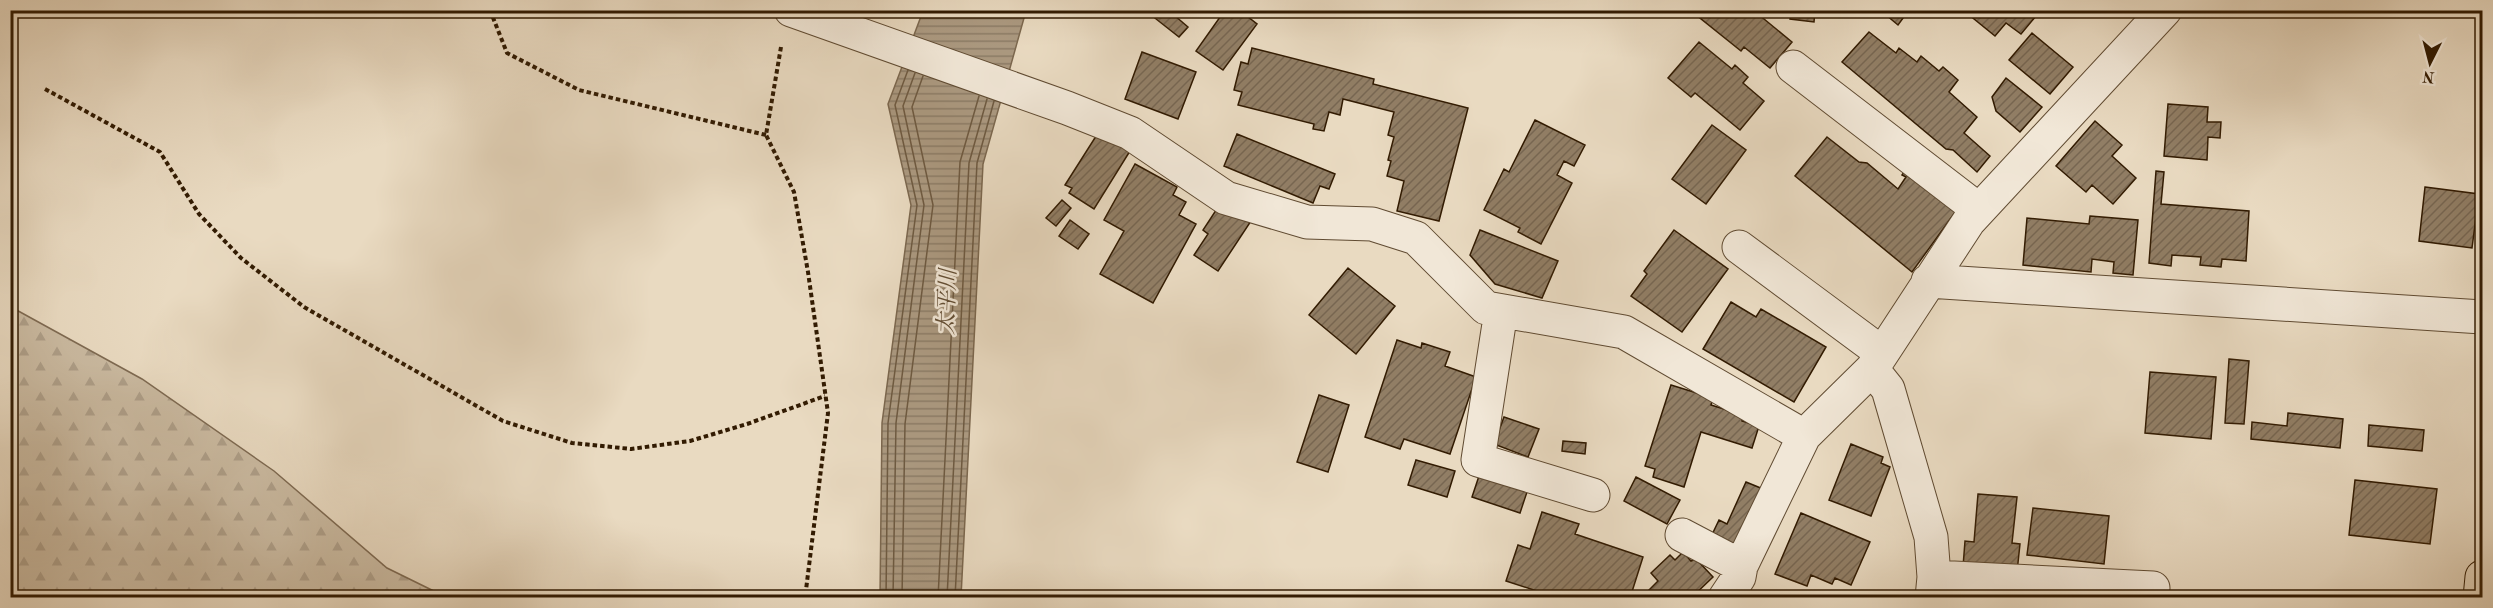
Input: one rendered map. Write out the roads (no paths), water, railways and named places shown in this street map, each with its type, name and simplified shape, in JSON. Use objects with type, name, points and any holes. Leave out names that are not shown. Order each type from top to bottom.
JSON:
[{"type":"main road","points":[[2480,597],[2482,577]]},
{"type":"street","points":[[1725,597],[1739,577],[1741,566],[1804,436],[1877,361],[1928,281],[1979,210],[2165,10]]},
{"type":"street","points":[[787,25],[822,21],[1067,108],[1130,133],[1226,198],[1307,222],[1372,224],[1416,238],[1486,308],[1624,332],[1804,436]]},
{"type":"street","points":[[1793,67],[1979,210]]},
{"type":"street","points":[[1739,248],[1877,361],[1898,423],[1931,537],[1933,587],[2153,588]]},
{"type":"street","points":[[1928,281],[2482,317]]},
{"type":"street","points":[[1501,311],[1478,460],[1593,495]]},
{"type":"street","points":[[1682,534],[1741,566]]},
{"type":"water","name":"太平川","points":[[923,11],[1026,11],[983,164],[961,597],[880,598],[882,423],[911,205],[888,104]]}]
